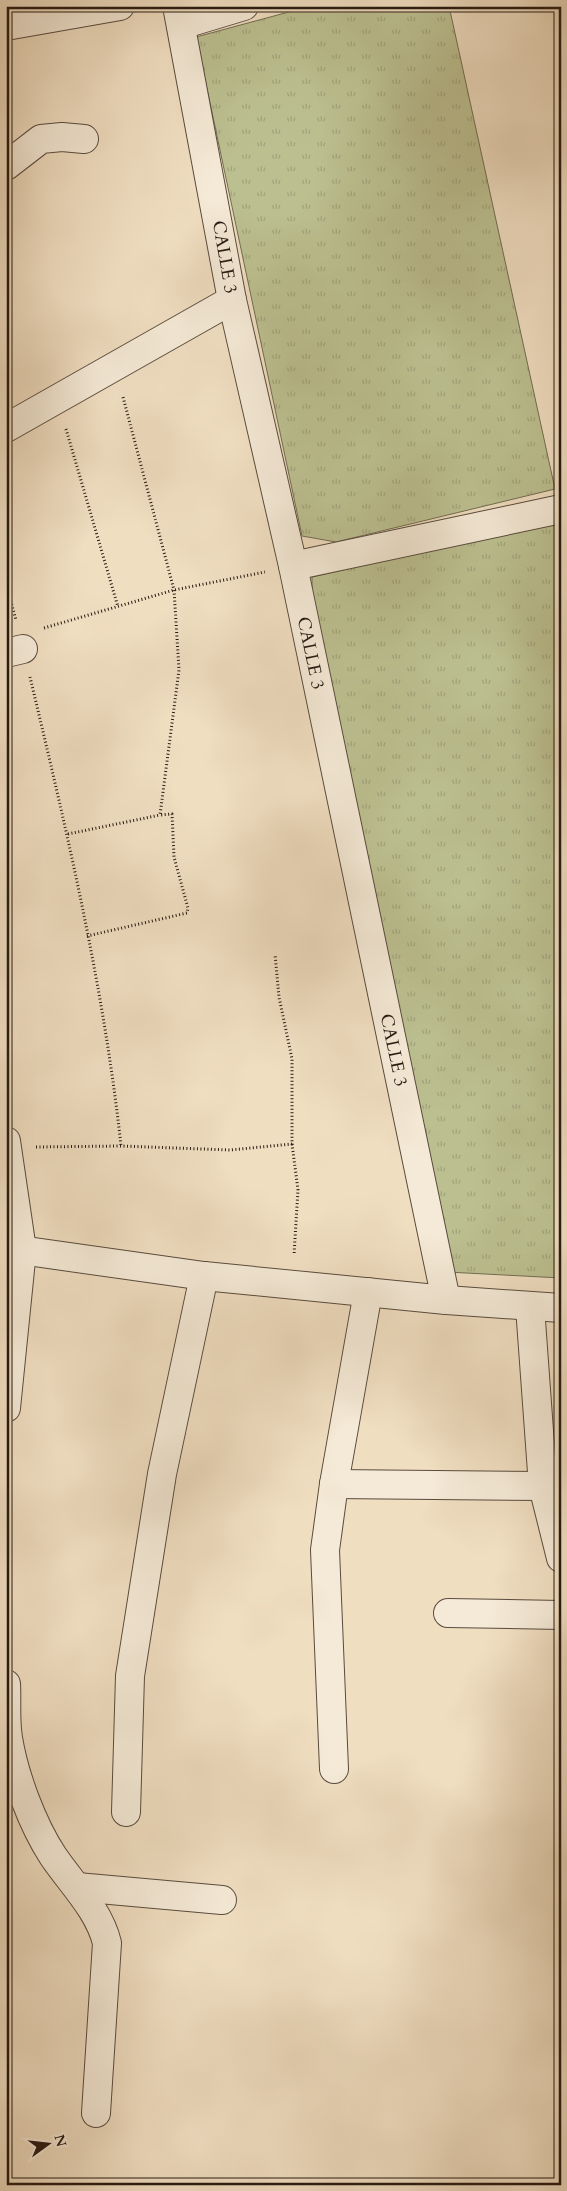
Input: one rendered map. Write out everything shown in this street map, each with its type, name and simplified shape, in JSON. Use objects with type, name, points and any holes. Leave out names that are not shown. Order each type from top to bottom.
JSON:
[{"type":"street","points":[[6,26],[120,6]]},
{"type":"street","points":[[179,16],[244,6]]},
{"type":"street","name":"CALLE 3","points":[[179,16],[232,300],[293,566],[446,1300]]},
{"type":"street","points":[[6,166],[40,139],[62,137],[84,139]]},
{"type":"street","points":[[6,428],[232,300]]},
{"type":"street","points":[[293,566],[561,509]]},
{"type":"street","points":[[6,1408],[14,1249],[7,1144]]},
{"type":"street","points":[[14,1249],[204,1276],[446,1300],[561,1308]]},
{"type":"street","points":[[126,1812],[130,1676],[162,1474],[204,1276]]},
{"type":"street","points":[[334,1769],[326,1550],[334,1484],[368,1292]]},
{"type":"street","points":[[530,1307],[543,1486],[561,1558]]},
{"type":"street","points":[[334,1484],[543,1486]]},
{"type":"street","points":[[448,1613],[561,1615]]},
{"type":"street","points":[[6,1684],[7,1737],[32,1819],[52,1855],[77,1888],[103,1929],[107,1943],[96,2113]]},
{"type":"street","points":[[77,1888],[222,1900]]},
{"type":"path","points":[[114,367],[174,590],[179,670],[160,815]]},
{"type":"path","points":[[57,399],[118,607]]},
{"type":"path","points":[[17,646],[118,607],[174,590],[293,566]]},
{"type":"path","points":[[6,584],[17,646],[68,834],[114,1077],[121,1146]]},
{"type":"path","points":[[68,834],[172,814],[174,857],[188,908],[187,913],[87,936]]},
{"type":"path","points":[[275,954],[279,997],[292,1059],[292,1144],[298,1190],[297,1231],[290,1285]]},
{"type":"path","points":[[7,1144],[230,1150],[292,1144]]},
{"type":"green space","points":[[311,6],[449,6],[555,489],[336,542],[302,536],[196,37]]},
{"type":"green space","points":[[561,520],[561,1278],[447,1272],[312,613],[312,577]]}]
